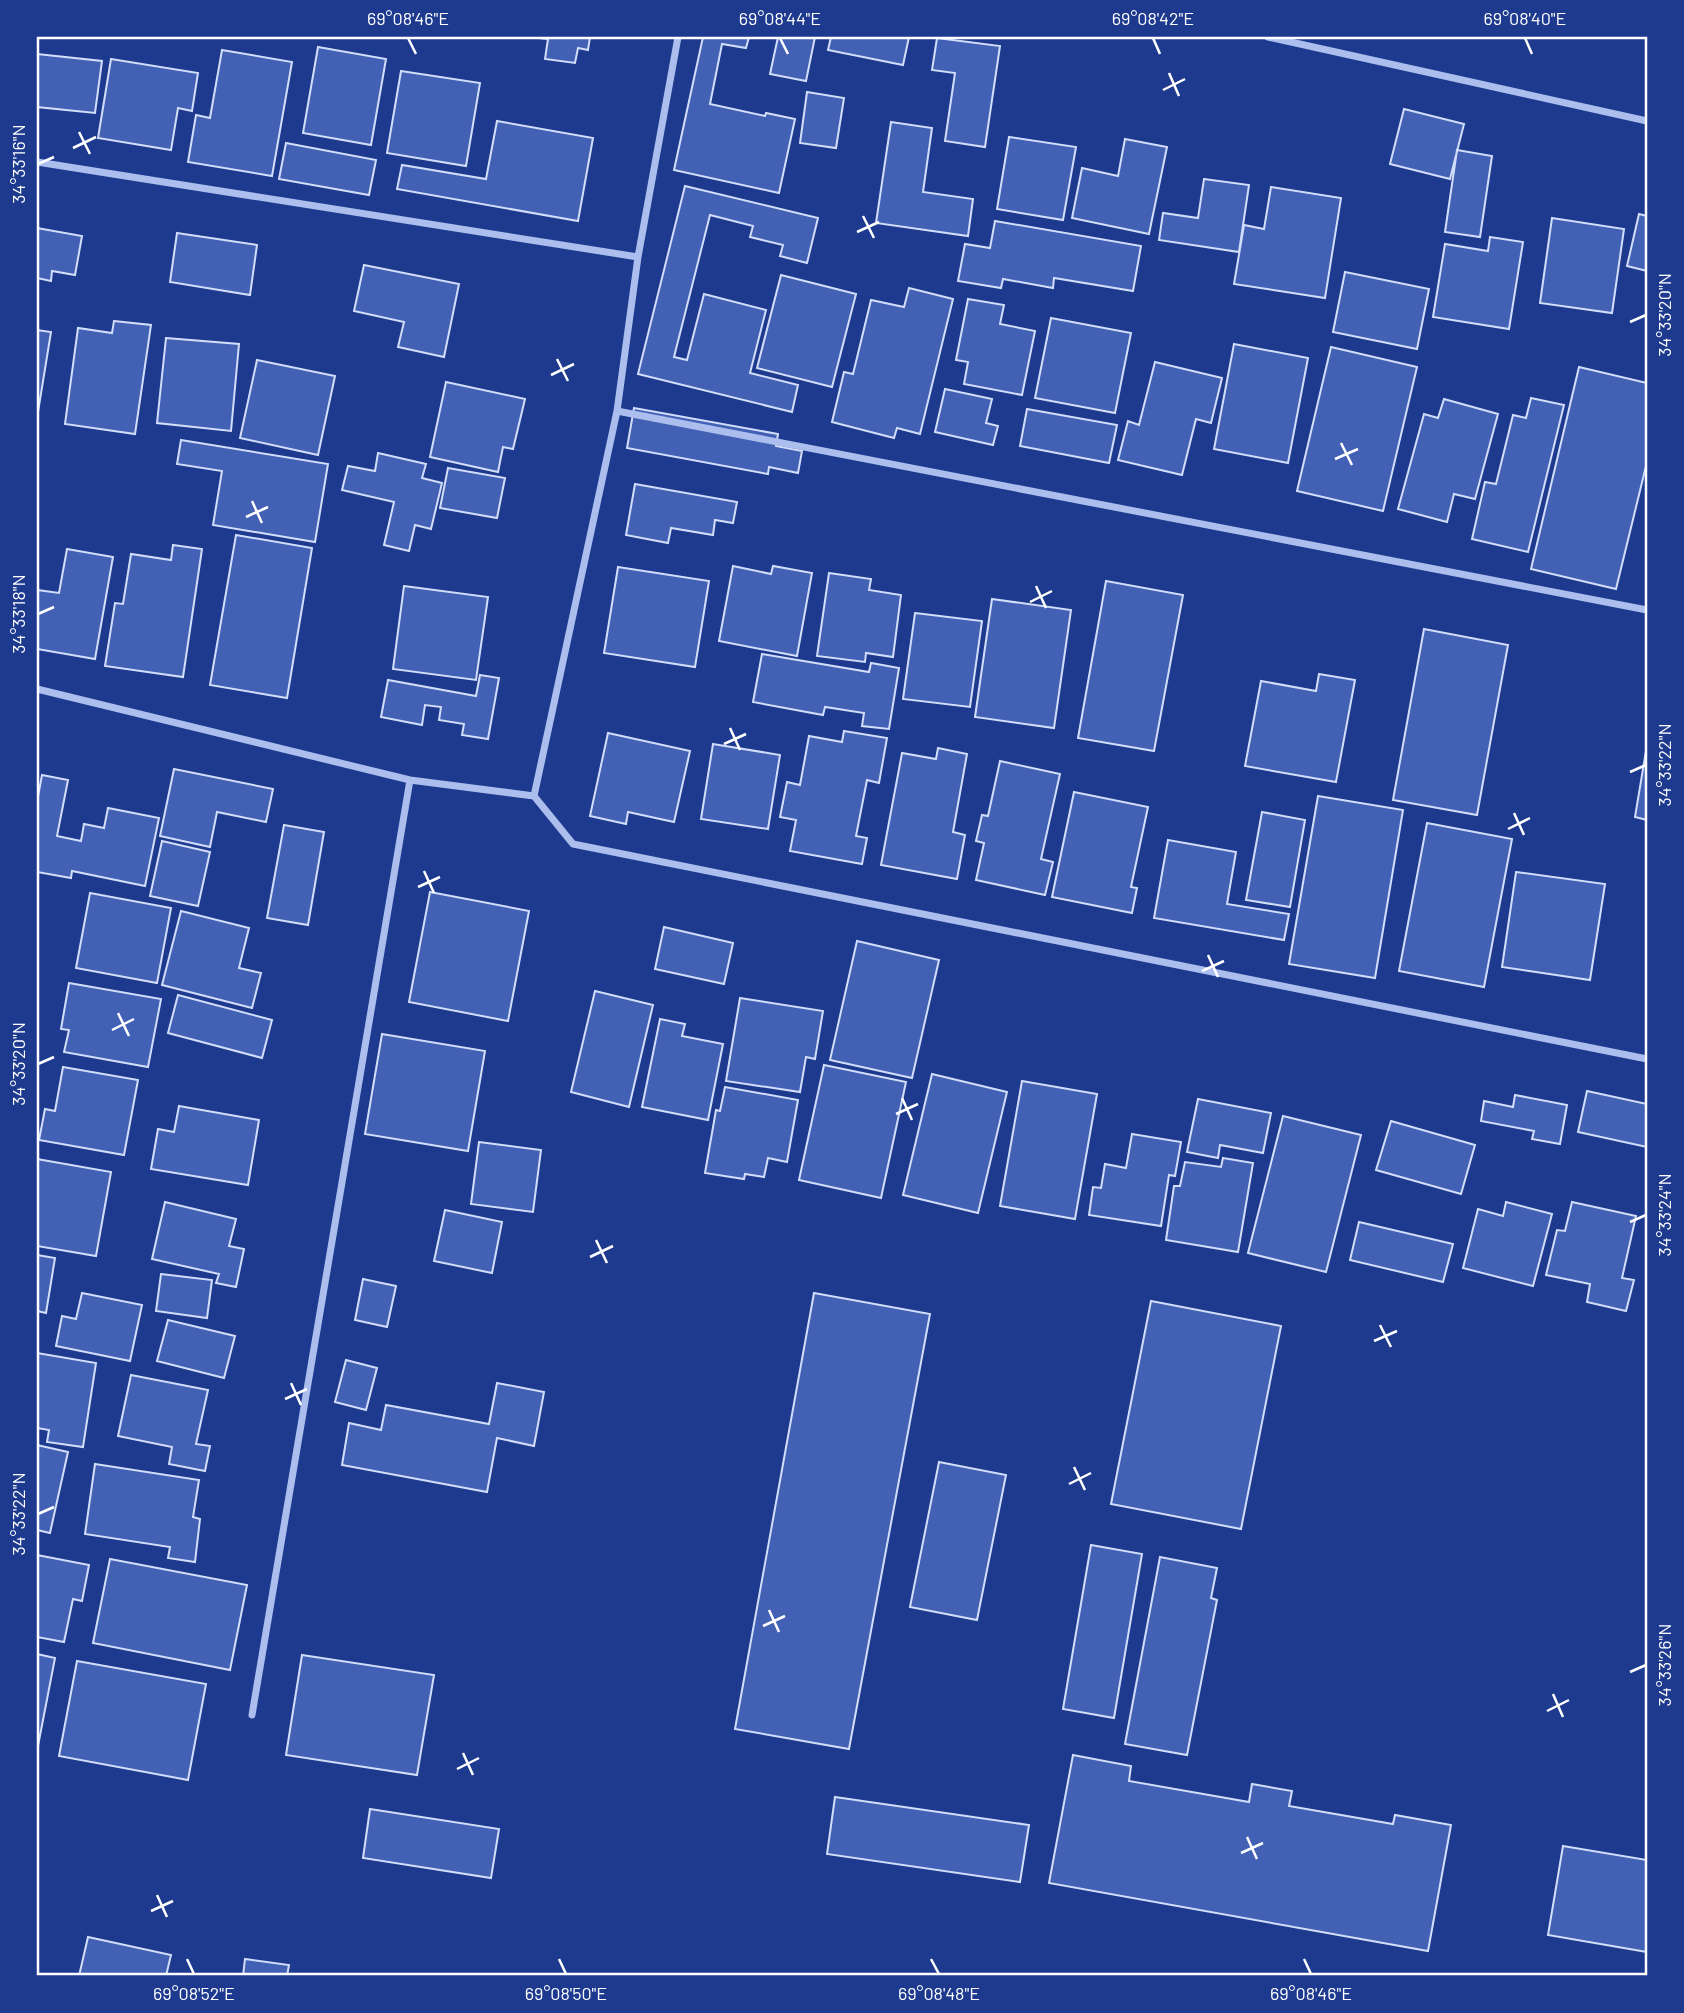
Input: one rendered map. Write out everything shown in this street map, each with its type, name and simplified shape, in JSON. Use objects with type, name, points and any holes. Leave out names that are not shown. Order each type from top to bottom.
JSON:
[{"type":"street","points":[[534,796],[617,411],[638,257],[678,37]]},
{"type":"street","points":[[1268,37],[1647,121]]},
{"type":"street","points":[[37,162],[638,257]]},
{"type":"street","points":[[617,411],[1647,610]]},
{"type":"street","points":[[37,690],[410,780],[534,796],[573,844],[1647,1059]]},
{"type":"street","points":[[252,1715],[410,780]]},
{"type":"building","points":[[529,37],[590,37],[588,50],[578,48],[575,63],[545,59],[548,39]]},
{"type":"building","points":[[703,37],[749,37],[746,48],[722,44],[710,104],[765,116],[766,113],[795,119],[779,193],[674,170]]},
{"type":"building","points":[[778,37],[815,37],[806,81],[770,74]]},
{"type":"building","points":[[831,37],[909,37],[903,65],[828,50]]},
{"type":"building","points":[[937,38],[1000,46],[985,147],[945,141],[955,73],[932,70]]},
{"type":"building","points":[[318,47],[386,59],[371,145],[303,133]]},
{"type":"building","points":[[222,50],[292,62],[272,176],[188,162],[196,115],[210,118]]},
{"type":"building","points":[[37,54],[102,61],[95,113],[37,107]]},
{"type":"building","points":[[111,59],[198,73],[192,111],[178,108],[171,150],[98,138]]},
{"type":"building","points":[[401,71],[480,83],[466,166],[387,153]]},
{"type":"building","points":[[807,92],[844,98],[836,148],[800,143]]},
{"type":"building","points":[[1404,109],[1464,124],[1450,179],[1390,164]]},
{"type":"building","points":[[497,121],[593,138],[578,221],[397,189],[402,165],[486,179]]},
{"type":"building","points":[[891,122],[932,128],[923,192],[973,199],[968,236],[876,223]]},
{"type":"building","points":[[1009,137],[1076,147],[1063,220],[997,209]]},
{"type":"building","points":[[1125,139],[1167,147],[1149,234],[1072,218],[1082,168],[1118,176]]},
{"type":"building","points":[[286,143],[376,160],[369,195],[279,179]]},
{"type":"building","points":[[1457,150],[1492,156],[1480,237],[1445,232]]},
{"type":"building","points":[[1204,179],[1249,185],[1239,252],[1159,240],[1163,213],[1198,218]]},
{"type":"building","points":[[685,186],[818,218],[807,263],[780,256],[783,245],[750,237],[753,226],[710,215],[674,357],[687,360],[704,294],[766,310],[750,373],[798,385],[792,412],[638,374]]},
{"type":"building","points":[[1271,187],[1341,198],[1325,298],[1234,284],[1244,225],[1264,229]]},
{"type":"building","points":[[1639,214],[1647,216],[1647,271],[1627,266]]},
{"type":"building","points":[[1552,218],[1624,229],[1612,313],[1540,303]]},
{"type":"building","points":[[995,221],[1141,246],[1133,291],[1054,278],[1053,288],[1003,279],[1001,288],[958,281],[965,244],[990,248]]},
{"type":"building","points":[[37,228],[82,236],[75,275],[52,271],[51,281],[37,278]]},
{"type":"building","points":[[177,233],[257,245],[250,295],[170,282]]},
{"type":"building","points":[[1490,237],[1523,242],[1509,329],[1433,317],[1445,244],[1488,251]]},
{"type":"building","points":[[364,265],[459,284],[444,357],[398,347],[404,322],[354,311]]},
{"type":"building","points":[[1345,272],[1429,289],[1417,349],[1333,332]]},
{"type":"building","points":[[781,275],[856,294],[832,387],[757,368]]},
{"type":"building","points":[[909,288],[953,299],[920,434],[897,428],[894,438],[832,422],[844,372],[853,374],[871,300],[904,307]]},
{"type":"building","points":[[968,299],[1004,305],[1000,324],[1035,331],[1022,395],[964,384],[968,362],[956,360]]},
{"type":"building","points":[[1051,318],[1131,333],[1115,413],[1035,398]]},
{"type":"building","points":[[114,321],[151,325],[135,434],[65,424],[78,328],[112,333]]},
{"type":"building","points":[[37,330],[51,332],[38,412],[37,411]]},
{"type":"building","points":[[166,338],[239,344],[231,431],[157,423]]},
{"type":"building","points":[[1234,344],[1308,358],[1288,463],[1214,449]]},
{"type":"building","points":[[1331,347],[1417,367],[1383,511],[1297,491]]},
{"type":"building","points":[[257,360],[335,376],[318,455],[240,438]]},
{"type":"building","points":[[1155,362],[1222,378],[1211,423],[1196,419],[1182,475],[1118,460],[1128,421],[1139,425]]},
{"type":"building","points":[[1579,367],[1647,383],[1647,462],[1616,589],[1531,569]]},
{"type":"building","points":[[446,382],[525,399],[513,449],[503,447],[498,472],[430,457]]},
{"type":"building","points":[[945,389],[992,399],[986,423],[998,426],[993,445],[935,432]]},
{"type":"building","points":[[1531,398],[1564,405],[1528,552],[1472,539],[1485,482],[1496,484],[1513,415],[1526,418]]},
{"type":"building","points":[[1444,399],[1498,414],[1475,499],[1454,494],[1447,522],[1398,509],[1424,414],[1438,418]]},
{"type":"building","points":[[634,408],[778,434],[776,446],[802,451],[798,473],[769,467],[768,474],[627,448]]},
{"type":"building","points":[[1027,409],[1117,425],[1109,463],[1020,446]]},
{"type":"building","points":[[181,440],[328,464],[315,542],[213,525],[222,471],[177,464]]},
{"type":"building","points":[[378,453],[426,464],[422,478],[442,483],[431,529],[415,525],[409,551],[384,545],[394,502],[342,490],[348,466],[375,471]]},
{"type":"building","points":[[448,468],[505,478],[497,518],[440,508]]},
{"type":"building","points":[[635,484],[737,502],[733,523],[715,520],[713,535],[671,528],[668,543],[626,535]]},
{"type":"building","points":[[236,535],[312,548],[287,698],[210,685]]},
{"type":"building","points":[[173,545],[202,549],[183,677],[105,666],[115,603],[123,604],[131,554],[171,560]]},
{"type":"building","points":[[67,549],[113,557],[95,659],[37,649],[37,590],[59,593]]},
{"type":"building","points":[[733,566],[771,574],[773,566],[812,573],[797,656],[719,641]]},
{"type":"building","points":[[618,567],[709,581],[695,667],[604,653]]},
{"type":"building","points":[[829,573],[871,579],[869,590],[901,595],[893,657],[866,653],[865,662],[817,656]]},
{"type":"building","points":[[1106,581],[1183,595],[1154,751],[1078,738]]},
{"type":"building","points":[[404,586],[488,597],[476,680],[393,669]]},
{"type":"building","points":[[992,599],[1071,610],[1054,728],[975,717]]},
{"type":"building","points":[[915,613],[982,621],[970,707],[903,699]]},
{"type":"building","points":[[1424,629],[1508,645],[1477,815],[1393,800]]},
{"type":"building","points":[[762,654],[869,672],[871,663],[899,668],[889,729],[862,726],[864,713],[825,707],[823,715],[753,702]]},
{"type":"building","points":[[1319,674],[1355,680],[1336,782],[1245,766],[1261,681],[1316,691]]},
{"type":"building","points":[[480,675],[499,678],[488,739],[462,735],[464,724],[439,720],[441,707],[425,705],[422,725],[381,717],[388,680],[476,696]]},
{"type":"building","points":[[844,731],[887,738],[879,783],[867,780],[856,836],[867,838],[862,864],[790,851],[796,820],[780,817],[787,782],[800,785],[809,736],[842,742]]},
{"type":"building","points":[[608,733],[690,751],[674,822],[628,812],[626,824],[590,816]]},
{"type":"building","points":[[713,744],[780,755],[768,829],[701,819]]},
{"type":"building","points":[[1647,745],[1647,820],[1635,817]]},
{"type":"building","points":[[938,748],[967,754],[953,832],[965,835],[957,879],[881,865],[902,753],[936,759]]},
{"type":"building","points":[[1000,761],[1060,774],[1041,859],[1053,862],[1045,895],[976,880],[984,843],[976,841],[982,815],[988,816]]},
{"type":"building","points":[[174,769],[273,789],[266,822],[217,812],[210,847],[160,836]]},
{"type":"building","points":[[42,775],[68,780],[57,836],[81,841],[84,824],[104,828],[108,808],[159,818],[145,886],[72,871],[71,878],[37,872],[37,802]]},
{"type":"building","points":[[1074,792],[1148,807],[1131,887],[1137,888],[1132,913],[1052,897]]},
{"type":"building","points":[[1318,796],[1403,810],[1375,978],[1289,964]]},
{"type":"building","points":[[1262,812],[1305,820],[1290,907],[1246,900]]},
{"type":"building","points":[[1427,823],[1512,839],[1484,987],[1399,971]]},
{"type":"building","points":[[284,825],[324,832],[308,925],[267,918]]},
{"type":"building","points":[[1168,840],[1236,852],[1227,904],[1289,914],[1284,940],[1154,918]]},
{"type":"building","points":[[162,841],[210,852],[198,906],[150,896]]},
{"type":"building","points":[[1516,872],[1605,884],[1590,980],[1502,967]]},
{"type":"building","points":[[430,892],[529,911],[508,1021],[409,1002]]},
{"type":"building","points":[[90,893],[171,908],[157,983],[76,968]]},
{"type":"building","points":[[181,911],[249,928],[239,968],[261,973],[252,1008],[162,985]]},
{"type":"building","points":[[664,927],[733,943],[724,984],[655,969]]},
{"type":"building","points":[[857,941],[939,960],[912,1078],[830,1060]]},
{"type":"building","points":[[69,983],[161,999],[148,1067],[64,1052],[69,1030],[61,1029]]},
{"type":"building","points":[[595,991],[653,1005],[629,1107],[571,1092]]},
{"type":"building","points":[[178,995],[272,1020],[262,1058],[168,1033]]},
{"type":"building","points":[[740,998],[823,1011],[815,1059],[806,1057],[800,1092],[726,1081]]},
{"type":"building","points":[[660,1019],[685,1024],[682,1036],[723,1044],[708,1120],[642,1107]]},
{"type":"building","points":[[382,1034],[485,1051],[468,1151],[365,1134]]},
{"type":"building","points":[[824,1065],[906,1082],[881,1198],[799,1180]]},
{"type":"building","points":[[63,1067],[138,1080],[124,1155],[39,1140],[45,1109],[55,1111]]},
{"type":"building","points":[[932,1074],[1007,1092],[978,1213],[903,1195]]},
{"type":"building","points":[[1022,1081],[1097,1094],[1075,1219],[1000,1206]]},
{"type":"building","points":[[725,1087],[798,1100],[787,1162],[768,1158],[764,1177],[745,1174],[744,1179],[705,1173],[716,1110],[720,1111]]},
{"type":"building","points":[[1587,1091],[1647,1104],[1647,1147],[1578,1132]]},
{"type":"building","points":[[1515,1095],[1567,1105],[1560,1144],[1532,1139],[1534,1131],[1481,1121],[1484,1101],[1513,1107]]},
{"type":"building","points":[[1198,1099],[1271,1113],[1263,1153],[1220,1145],[1218,1158],[1187,1152]]},
{"type":"building","points":[[179,1106],[259,1120],[248,1185],[151,1169],[158,1129],[174,1132]]},
{"type":"building","points":[[1283,1116],[1361,1135],[1326,1272],[1248,1253]]},
{"type":"building","points":[[1391,1121],[1475,1145],[1461,1194],[1376,1170]]},
{"type":"building","points":[[1132,1134],[1181,1142],[1175,1176],[1169,1175],[1161,1226],[1089,1215],[1093,1187],[1101,1188],[1105,1164],[1126,1168]]},
{"type":"building","points":[[479,1142],[541,1150],[533,1212],[471,1204]]},
{"type":"building","points":[[1223,1158],[1253,1163],[1238,1252],[1166,1240],[1174,1186],[1180,1186],[1185,1162],[1221,1167]]},
{"type":"building","points":[[37,1159],[111,1172],[96,1256],[37,1246]]},
{"type":"building","points":[[165,1202],[236,1219],[229,1246],[244,1249],[236,1287],[216,1283],[219,1274],[152,1259]]},
{"type":"building","points":[[1506,1202],[1552,1214],[1533,1286],[1463,1268],[1478,1209],[1503,1216]]},
{"type":"building","points":[[1572,1202],[1636,1216],[1622,1278],[1634,1280],[1626,1311],[1587,1302],[1590,1284],[1546,1275],[1557,1230],[1565,1231]]},
{"type":"building","points":[[445,1210],[502,1222],[492,1273],[434,1261]]},
{"type":"building","points":[[1359,1222],[1453,1244],[1443,1282],[1350,1260]]},
{"type":"building","points":[[37,1255],[55,1258],[46,1313],[37,1311]]},
{"type":"building","points":[[161,1274],[212,1280],[207,1318],[156,1311]]},
{"type":"building","points":[[363,1279],[396,1286],[387,1327],[355,1320]]},
{"type":"building","points":[[82,1293],[142,1305],[130,1361],[56,1346],[62,1316],[76,1319]]},
{"type":"building","points":[[814,1293],[930,1314],[849,1749],[735,1729]]},
{"type":"building","points":[[1151,1301],[1281,1326],[1241,1529],[1111,1504]]},
{"type":"building","points":[[168,1320],[235,1336],[224,1378],[157,1361]]},
{"type":"building","points":[[37,1353],[96,1363],[83,1447],[47,1442],[49,1430],[37,1428]]},
{"type":"building","points":[[346,1360],[377,1368],[366,1410],[335,1402]]},
{"type":"building","points":[[131,1375],[208,1390],[196,1444],[210,1446],[205,1471],[169,1464],[172,1447],[118,1436]]},
{"type":"building","points":[[497,1383],[544,1392],[534,1446],[497,1438],[487,1492],[342,1465],[349,1423],[381,1430],[386,1405],[489,1424]]},
{"type":"building","points":[[37,1445],[68,1452],[50,1533],[37,1530]]},
{"type":"building","points":[[939,1462],[1006,1475],[977,1620],[910,1607]]},
{"type":"building","points":[[95,1464],[199,1480],[193,1517],[200,1519],[195,1562],[168,1558],[170,1547],[85,1534]]},
{"type":"building","points":[[1091,1545],[1142,1554],[1114,1718],[1063,1709]]},
{"type":"building","points":[[37,1555],[89,1565],[82,1601],[73,1599],[64,1642],[37,1637]]},
{"type":"building","points":[[1160,1557],[1217,1568],[1211,1598],[1217,1600],[1187,1755],[1125,1744]]},
{"type":"building","points":[[110,1559],[247,1585],[230,1670],[93,1643]]},
{"type":"building","points":[[37,1654],[55,1658],[37,1751]]},
{"type":"building","points":[[302,1655],[434,1675],[417,1775],[286,1755]]},
{"type":"building","points":[[77,1661],[206,1684],[188,1780],[59,1756]]},
{"type":"building","points":[[1073,1755],[1131,1766],[1129,1781],[1249,1802],[1252,1784],[1292,1791],[1289,1806],[1393,1824],[1395,1815],[1451,1825],[1428,1951],[1049,1883]]},
{"type":"building","points":[[835,1797],[1029,1825],[1020,1882],[827,1854]]},
{"type":"building","points":[[370,1809],[499,1829],[491,1878],[363,1858]]},
{"type":"building","points":[[1563,1846],[1647,1860],[1647,1952],[1548,1935]]},
{"type":"building","points":[[88,1937],[171,1955],[166,1976],[79,1976]]},
{"type":"building","points":[[245,1959],[289,1965],[287,1976],[243,1976]]}]
